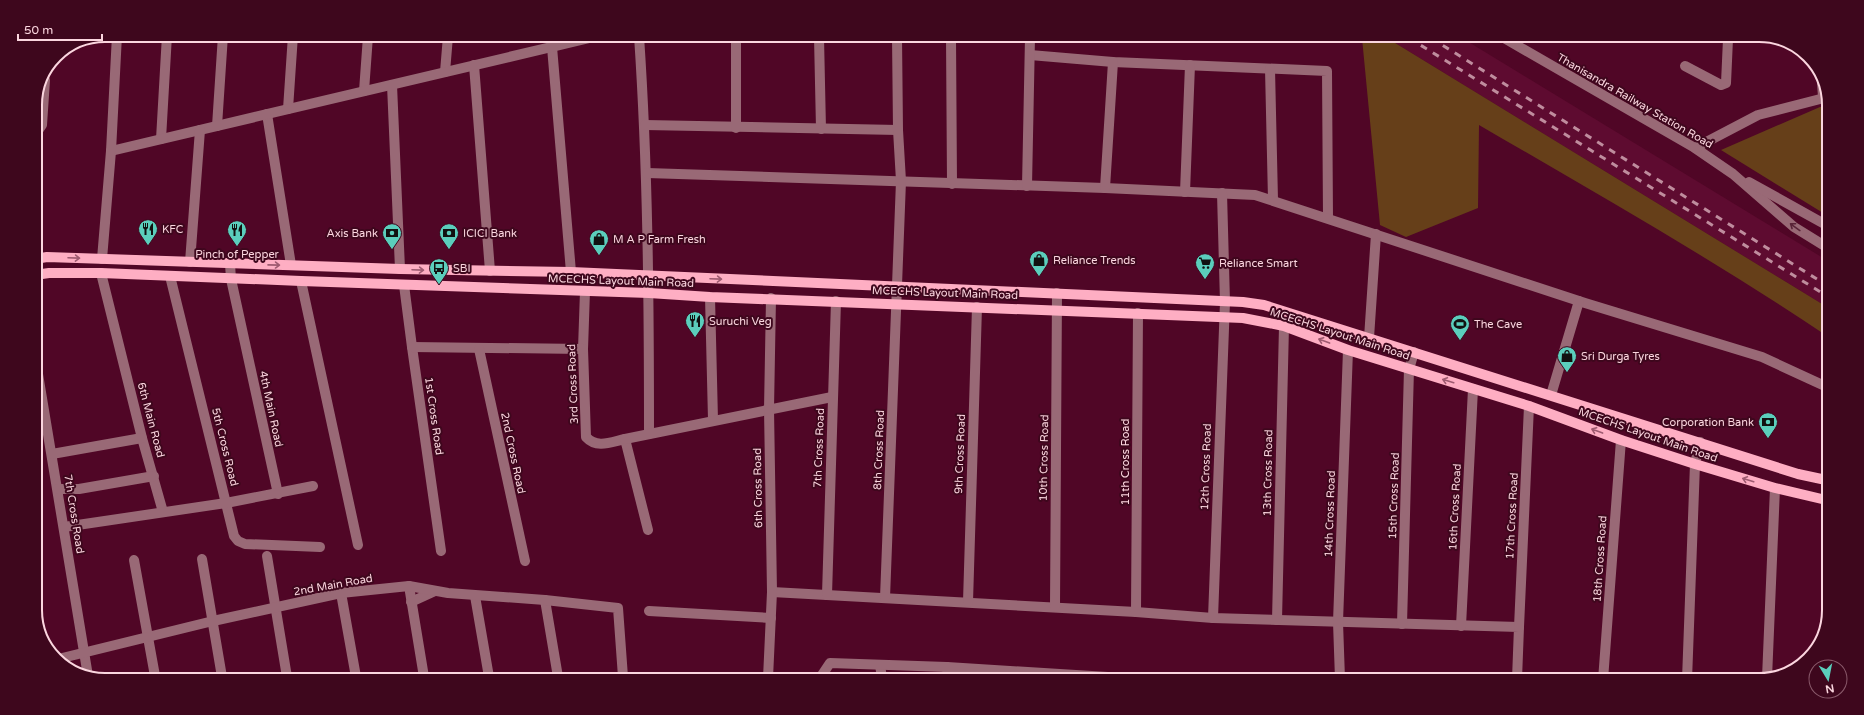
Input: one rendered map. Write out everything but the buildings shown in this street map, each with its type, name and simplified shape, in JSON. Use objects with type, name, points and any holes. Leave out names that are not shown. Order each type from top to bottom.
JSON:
[{"type":"main road","name":"MCECHS Layout Main Road","points":[[42,258],[400,269],[572,272],[649,277],[1057,293],[1264,305],[1798,474],[1822,479]]},
{"type":"main road","name":"MCECHS Layout Main Road","points":[[42,274],[101,273],[585,292],[649,293],[710,297],[771,298],[1243,318],[1284,326],[1348,350],[1529,406],[1621,440],[1695,464],[1775,488],[1822,499]]},
{"type":"street","points":[[102,259],[111,151],[117,42]]},
{"type":"street","points":[[160,139],[167,42]]},
{"type":"street","points":[[217,126],[223,42]]},
{"type":"street","points":[[288,109],[293,42]]},
{"type":"street","points":[[364,91],[368,42]]},
{"type":"street","points":[[445,72],[448,42]]},
{"type":"street","points":[[553,42],[552,47],[572,272]]},
{"type":"street","points":[[111,151],[573,42]]},
{"type":"street","points":[[639,42],[647,173],[649,277],[649,434]]},
{"type":"street","points":[[736,42],[736,128]]},
{"type":"street","points":[[819,42],[821,129]]},
{"type":"street","name":"8th Cross Road","points":[[885,598],[901,181],[898,130],[897,42]]},
{"type":"street","points":[[951,42],[952,184]]},
{"type":"street","points":[[1027,186],[1030,42]]},
{"type":"street","name":"Thanisandra Railway Station Road","points":[[1511,42],[1695,148],[1733,174],[1822,223]]},
{"type":"street","points":[[1684,66],[1721,85],[1726,83],[1728,42]]},
{"type":"street","points":[[1030,55],[1113,62],[1327,72],[1328,218]]},
{"type":"street","points":[[1105,188],[1113,62]]},
{"type":"street","points":[[474,65],[490,271]]},
{"type":"street","points":[[1185,192],[1190,65]]},
{"type":"street","points":[[1270,69],[1273,200]]},
{"type":"street","points":[[392,85],[400,269]]},
{"type":"street","points":[[42,125],[43,92]]},
{"type":"street","points":[[1695,148],[1758,115],[1822,98]]},
{"type":"street","points":[[267,114],[292,266]]},
{"type":"street","points":[[645,125],[736,128],[898,130]]},
{"type":"street","points":[[190,262],[200,130]]},
{"type":"street","points":[[647,173],[1255,194],[1579,301],[1762,357],[1822,385]]},
{"type":"street","name":"Thanisandra Railway Station Road","points":[[1733,174],[1794,227],[1822,244]]},
{"type":"street","name":"12th Cross Road","points":[[1213,618],[1224,317],[1222,193]]},
{"type":"street","points":[[1369,338],[1376,234]]},
{"type":"street","name":"4th Main Road","points":[[230,264],[231,279],[278,494]]},
{"type":"street","name":"6th Main Road","points":[[101,273],[142,438],[163,512]]},
{"type":"street","name":"5th Cross Road","points":[[170,276],[234,536],[238,541],[245,544],[320,547]]},
{"type":"street","points":[[301,281],[358,545]]},
{"type":"street","name":"1st Cross Road","points":[[404,285],[441,551]]},
{"type":"street","name":"3rd Cross Road","points":[[585,292],[583,349],[586,437],[591,443],[599,445],[625,439]]},
{"type":"street","name":"10th Cross Road","points":[[1055,607],[1057,293]]},
{"type":"street","points":[[710,297],[713,420]]},
{"type":"street","name":"6th Cross Road","points":[[768,673],[772,592],[769,409],[771,298]]},
{"type":"street","name":"7th Cross Road","points":[[827,595],[836,301]]},
{"type":"street","points":[[1551,395],[1579,301]]},
{"type":"street","name":"9th Cross Road","points":[[968,602],[976,307]]},
{"type":"street","name":"11th Cross Road","points":[[1136,612],[1138,313]]},
{"type":"street","name":"13th Cross Road","points":[[1277,620],[1284,326]]},
{"type":"street","points":[[412,347],[479,349],[583,349]]},
{"type":"street","name":"2nd Cross Road","points":[[479,349],[525,561]]},
{"type":"street","name":"14th Cross Road","points":[[1340,673],[1338,622],[1348,350]]},
{"type":"street","name":"15th Cross Road","points":[[1402,624],[1410,369],[1414,352]]},
{"type":"street","name":"16th Cross Road","points":[[1461,626],[1473,389]]},
{"type":"street","name":"7th Cross Road","points":[[42,396],[87,671]]},
{"type":"street","points":[[648,530],[625,439],[832,397]]},
{"type":"street","name":"17th Cross Road","points":[[1517,673],[1529,406]]},
{"type":"street","points":[[52,454],[142,438]]},
{"type":"street","name":"18th Cross Road","points":[[1604,673],[1621,440]]},
{"type":"street","points":[[1687,673],[1695,464],[1700,442]]},
{"type":"street","points":[[58,489],[79,489],[154,476]]},
{"type":"street","points":[[64,527],[226,503],[313,486]]},
{"type":"street","points":[[1767,672],[1775,488]]},
{"type":"street","points":[[267,556],[287,673]]},
{"type":"street","points":[[202,559],[222,673]]},
{"type":"street","points":[[134,560],[154,673]]},
{"type":"street","points":[[408,586],[423,673]]},
{"type":"street","name":"2nd Main Road","points":[[64,657],[213,621],[342,593],[408,586],[475,596],[545,600],[618,608],[623,673]]},
{"type":"street","points":[[411,602],[435,591]]},
{"type":"street","points":[[772,592],[1055,607],[1213,618],[1519,627]]},
{"type":"street","points":[[342,593],[355,673]]},
{"type":"street","points":[[475,596],[488,673]]},
{"type":"street","points":[[545,600],[557,673]]},
{"type":"street","points":[[649,611],[770,618]]},
{"type":"street","points":[[823,673],[830,663],[947,667],[1006,673]]},
{"type":"street","points":[[880,665],[881,673]]},
{"type":"street","points":[[947,667],[948,673]]},
{"type":"shaded area","points":[[1362,42],[1394,42],[1822,304],[1822,333],[1698,254],[1479,125],[1478,208],[1406,237],[1380,225]]},
{"type":"shaded area","points":[[1394,42],[1469,42],[1822,257],[1822,304]]},
{"type":"shaded area","points":[[1822,107],[1822,212],[1721,150]]},
{"type":"railway","points":[[1415,42],[1822,293]]},
{"type":"railway","points":[[1437,42],[1822,282]]},
{"type":"place","name":"KFC","points":[[148,246]]},
{"type":"place","name":"Pinch of Pepper","points":[[237,247]]},
{"type":"place","name":"Axis Bank","points":[[392,250]]},
{"type":"place","name":"ICICI Bank","points":[[449,250]]},
{"type":"place","name":"M A P Farm Fresh","points":[[599,256]]},
{"type":"place","name":"Reliance Trends","points":[[1039,277]]},
{"type":"place","name":"Reliance Smart","points":[[1205,280]]},
{"type":"place","name":"SBI","points":[[439,285]]},
{"type":"place","name":"Suruchi Veg","points":[[695,338]]},
{"type":"place","name":"The Cave","points":[[1460,341]]},
{"type":"place","name":"Sri Durga Tyres","points":[[1567,373]]},
{"type":"place","name":"Corporation Bank","points":[[1768,439]]}]
